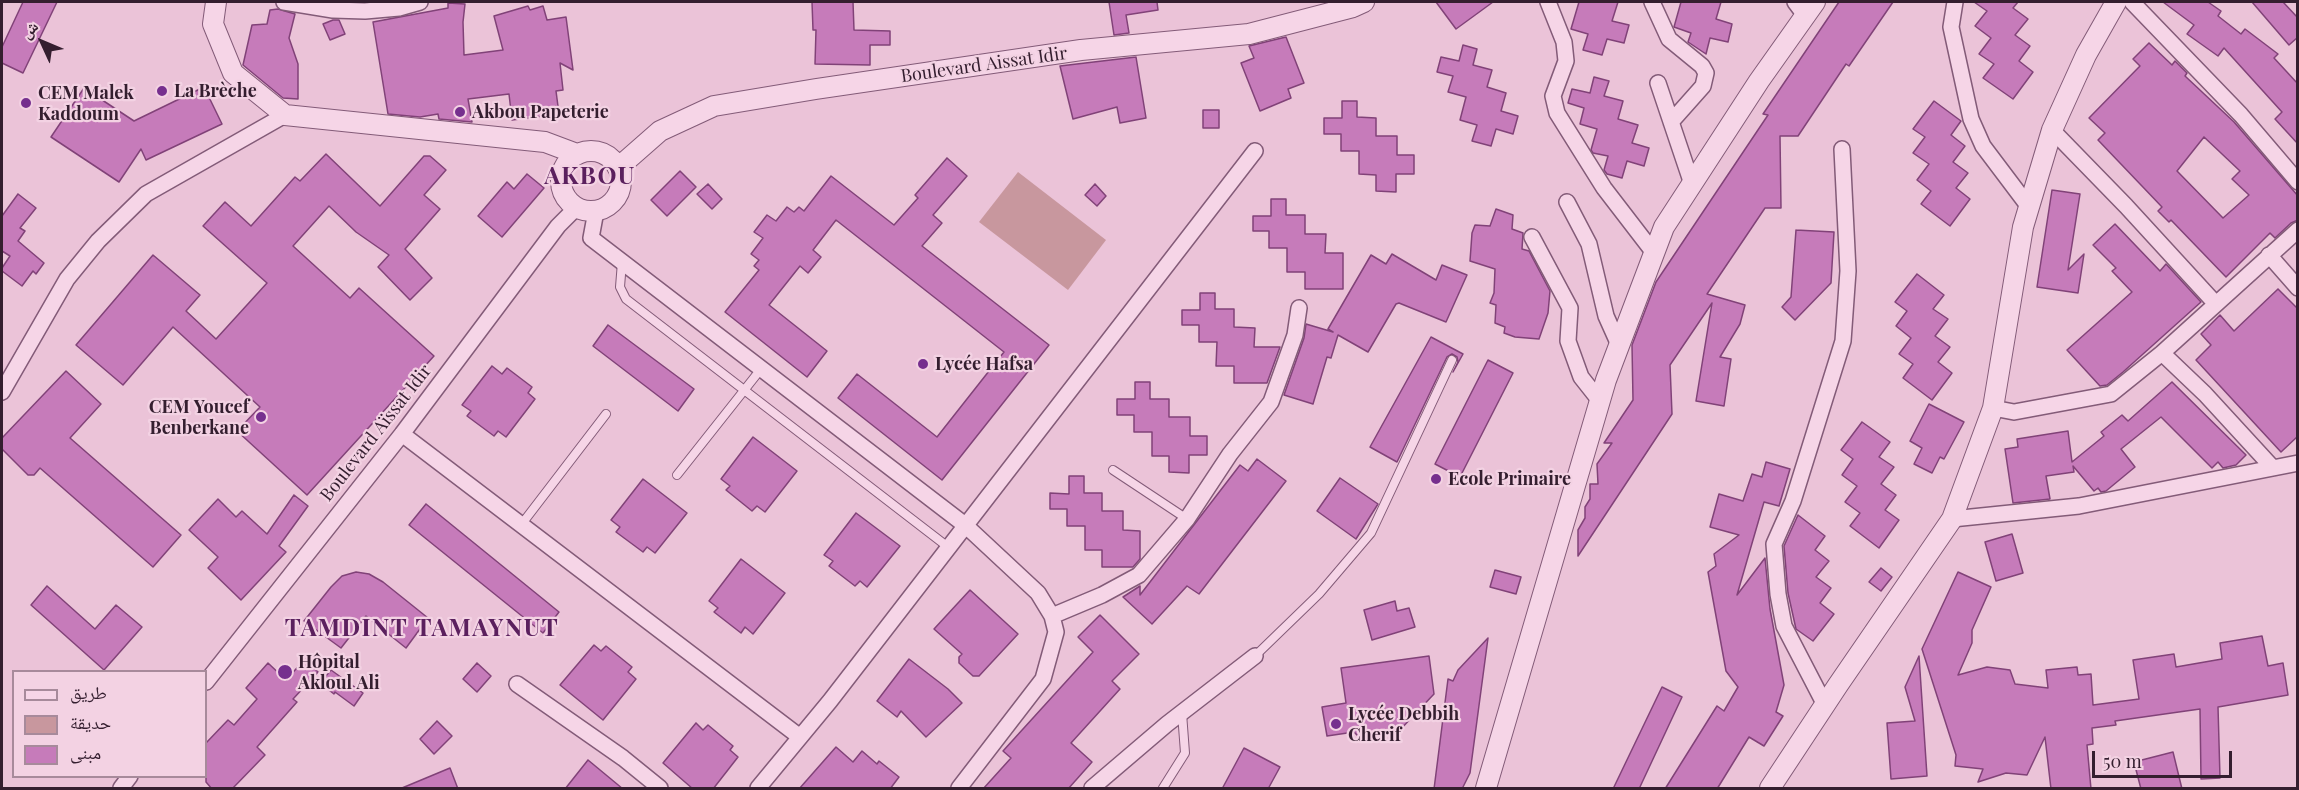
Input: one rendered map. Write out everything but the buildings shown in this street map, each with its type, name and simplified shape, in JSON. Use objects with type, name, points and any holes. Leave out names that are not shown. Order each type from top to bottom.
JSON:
[{"type":"street","points":[[216,2],[213,24],[233,73],[285,115],[545,142],[577,154],[594,151],[609,156],[619,167],[622,183],[619,194],[612,203],[596,211],[585,211],[569,202],[563,193],[561,176],[565,166],[577,154]]},
{"type":"street","points":[[284,2],[333,10],[365,11],[399,8],[420,2]]},
{"type":"street","name":"Boulevard Aissat Idir","points":[[619,167],[660,131],[714,106],[1081,51],[1250,34],[1353,7],[1364,2]]},
{"type":"street","points":[[1548,2],[1564,42],[1566,61],[1553,96],[1557,113],[1604,188],[1654,253]]},
{"type":"street","points":[[1652,2],[1669,39],[1702,66],[1706,73],[1703,86],[1671,122]]},
{"type":"street","points":[[1955,2],[1951,27],[1971,119],[1983,146],[2029,207]]},
{"type":"street","points":[[1770,789],[1952,519],[1994,408],[2023,227],[2052,130],[2086,55],[2116,2]]},
{"type":"street","points":[[2132,2],[2241,115],[2298,182]]},
{"type":"street","points":[[1486,789],[1600,401],[1664,227],[1805,6]]},
{"type":"street","points":[[1658,83],[1692,184]]},
{"type":"street","points":[[2,392],[68,279],[98,242],[146,194],[285,115]]},
{"type":"street","points":[[2052,130],[2215,303]]},
{"type":"street","points":[[1825,705],[1784,626],[1778,594],[1774,544],[1793,501],[1843,341],[1848,271],[1842,148]]},
{"type":"street","points":[[759,789],[1255,152]]},
{"type":"street","points":[[1567,202],[1589,244],[1606,316],[1619,345]]},
{"type":"street","name":"Boulevard Aïssat Idir","points":[[207,681],[402,434],[558,226],[576,207]]},
{"type":"street","points":[[596,211],[591,238],[965,525],[1038,593],[1052,616],[1056,632],[1043,679],[959,789]]},
{"type":"street","points":[[1994,408],[2014,412],[2111,394],[2162,353],[2298,230]]},
{"type":"street","points":[[1532,237],[1570,308],[1568,341],[1581,377],[1600,401]]},
{"type":"street","points":[[2269,255],[2298,288]]},
{"type":"street","points":[[1052,616],[1102,595],[1139,575],[1187,519],[1230,454],[1271,402],[1295,335],[1299,308]]},
{"type":"street","points":[[2162,353],[2205,394],[2273,468]]},
{"type":"street","points":[[402,434],[800,737]]},
{"type":"street","points":[[1952,519],[2079,506],[2298,463]]},
{"type":"street","points":[[1092,789],[1182,713],[1255,656]]},
{"type":"street","points":[[517,684],[623,758],[660,789]]},
{"type":"lane","points":[[622,262],[620,287],[626,299],[948,547]]},
{"type":"lane","points":[[1255,656],[1319,594],[1371,533],[1452,360]]},
{"type":"lane","points":[[677,476],[761,369]]},
{"type":"lane","points":[[520,525],[606,414]]},
{"type":"lane","points":[[1113,470],[1187,519]]},
{"type":"lane","points":[[1163,789],[1185,753],[1182,713]]},
{"type":"green space","points":[[1018,172],[1106,240],[1068,290],[979,222]]},
{"type":"place","name":"La Brèche","points":[[162,91]]},
{"type":"place","name":"CEM Malek Kaddoum","points":[[26,103]]},
{"type":"place","name":"Akbou Papeterie","points":[[460,112]]},
{"type":"place","name":"Lycée Hafsa","points":[[923,364]]},
{"type":"place","name":"CEM Youcef Benberkane","points":[[261,417]]},
{"type":"place","name":"Ecole Primaire","points":[[1436,479]]},
{"type":"place","name":"Hôpital Akloul Ali","points":[[285,672]]},
{"type":"place","name":"Lycée Debbih Cherif","points":[[1336,724]]},
{"type":"district","name":"AKBOU","points":[[590,177]]},
{"type":"district","name":"TAMDINT TAMAYNUT","points":[[422,629]]}]
